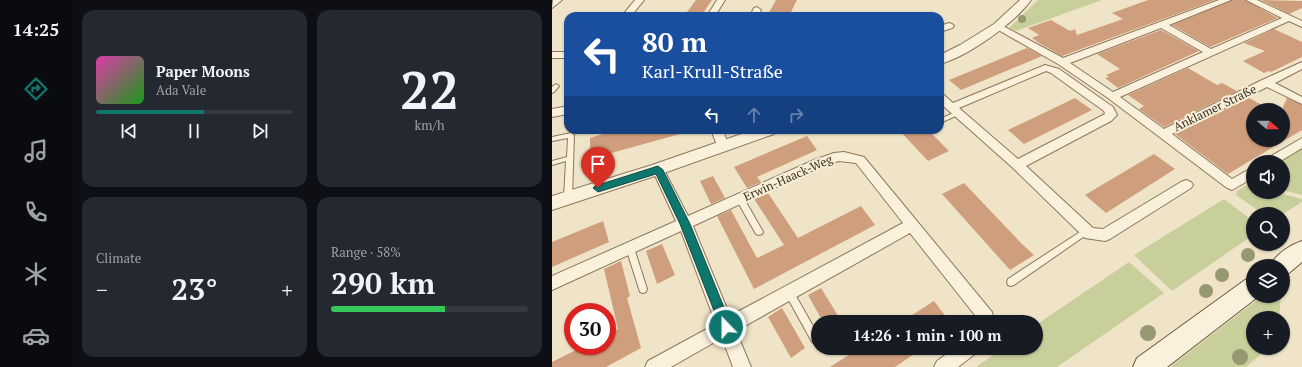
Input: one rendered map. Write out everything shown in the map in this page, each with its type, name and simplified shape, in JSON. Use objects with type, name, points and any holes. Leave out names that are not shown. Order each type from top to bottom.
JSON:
[{"type":"main road","points":[[1290,259],[1302,250]]},
{"type":"main road","points":[[1146,367],[1246,292]]},
{"type":"street","points":[[552,5],[558,0]]},
{"type":"street","points":[[630,12],[640,0]]},
{"type":"street","points":[[714,12],[721,0]]},
{"type":"street","points":[[944,58],[964,48],[998,27],[1026,0]]},
{"type":"street","points":[[1062,62],[1227,0]]},
{"type":"street","points":[[1250,0],[1302,24]]},
{"type":"street","points":[[1112,96],[1289,18]]},
{"type":"street","points":[[1160,24],[1210,52]]},
{"type":"street","points":[[944,28],[949,26]]},
{"type":"street","name":"Anklamer Straße","points":[[998,27],[1062,62],[1112,96],[1232,185],[1246,176]]},
{"type":"street","points":[[552,55],[564,55]]},
{"type":"street","name":"Anklamer Straße","points":[[1163,134],[1302,64]]},
{"type":"street","points":[[955,110],[1045,68],[1054,71],[1109,109],[1111,115],[1107,118],[1017,165]]},
{"type":"street","name":"Anklamer Straße","points":[[1266,82],[1302,101]]},
{"type":"street","points":[[944,100],[1017,165],[1090,234],[1105,235],[1186,185]]},
{"type":"street","points":[[552,113],[564,111]]},
{"type":"street","points":[[718,134],[723,146]]},
{"type":"street","points":[[552,203],[658,170],[758,134]]},
{"type":"street","points":[[1281,155],[1302,142]]},
{"type":"street","name":"Erwin-Haack-Weg","points":[[552,283],[818,163],[836,157],[848,156],[860,160],[984,315]]},
{"type":"street","points":[[658,170],[685,224],[742,367]]},
{"type":"street","points":[[664,365],[726,327],[912,225]]},
{"type":"street","points":[[943,367],[960,355]]},
{"type":"lane","points":[[552,90],[556,86]]},
{"type":"lane","points":[[944,118],[955,110]]},
{"type":"lane","points":[[552,139],[571,135],[568,198]]},
{"type":"lane","points":[[552,163],[570,158]]},
{"type":"lane","points":[[740,199],[759,232]]},
{"type":"lane","points":[[1011,282],[1086,231]]},
{"type":"lane","points":[[630,248],[643,289]]},
{"type":"lane","points":[[789,292],[811,332]]},
{"type":"green space","points":[[1038,0],[1102,0],[1016,31],[1009,28]]},
{"type":"green space","points":[[1302,149],[1302,195],[1290,192],[1290,156]]},
{"type":"green space","points":[[1246,186],[1246,199],[1290,199],[1290,196],[1302,199],[1302,202],[1290,210],[1290,207],[1253,207],[1236,195],[1237,191]]},
{"type":"green space","points":[[1224,199],[1246,216],[1246,240],[1172,291],[1134,255]]},
{"type":"green space","points":[[1129,262],[1164,293],[1057,367],[976,367],[993,355],[1043,355],[1043,320]]},
{"type":"green space","points":[[1253,303],[1280,303],[1280,311],[1246,311],[1246,355],[1260,355],[1246,367],[1170,367]]},
{"type":"building","points":[[696,0],[712,0],[704,12],[687,12]]},
{"type":"building","points":[[776,0],[797,0],[791,12],[769,12]]},
{"type":"building","points":[[1148,0],[1215,0],[1062,56],[1032,38],[1039,35],[1028,28],[1051,20],[1070,31],[1075,29],[1077,35],[1123,19],[1112,13]]},
{"type":"building","points":[[1232,0],[1245,0],[1278,18],[1210,47],[1172,25]]},
{"type":"building","points":[[1261,0],[1302,1],[1302,8],[1289,14]]},
{"type":"building","points":[[1274,29],[1302,42],[1302,57],[1271,72],[1269,71],[1264,73],[1243,61],[1265,51],[1244,43]]},
{"type":"building","points":[[1161,30],[1199,51],[1118,88],[1105,78],[1109,77],[1106,75],[1120,69],[1097,54]]},
{"type":"building","points":[[1027,48],[1042,56],[961,90],[949,80]]},
{"type":"building","points":[[1188,68],[1217,85],[1222,83],[1237,91],[1164,127],[1139,109],[1144,106],[1128,95]]},
{"type":"building","points":[[1075,98],[1092,110],[1024,144],[1008,130]]},
{"type":"building","points":[[1249,98],[1258,103],[1246,103],[1246,147],[1273,147],[1260,155],[1246,155],[1246,163],[1228,174],[1175,134]]},
{"type":"building","points":[[1287,98],[1302,105],[1302,130],[1290,137],[1290,103],[1285,103]]},
{"type":"building","points":[[602,134],[680,134],[590,159],[590,138]]},
{"type":"building","points":[[903,134],[932,134],[949,151],[928,161]]},
{"type":"building","points":[[807,136],[817,150],[757,177],[761,182],[747,188],[734,167]]},
{"type":"building","points":[[1154,154],[1175,169],[1106,213],[1085,195]]},
{"type":"building","points":[[713,176],[725,198],[711,204],[700,181]]},
{"type":"building","points":[[964,183],[1034,255],[1010,270],[942,194]]},
{"type":"building","points":[[768,193],[798,238],[861,206],[875,225],[754,289],[717,216],[731,210],[757,258],[784,245],[754,199]]},
{"type":"building","points":[[603,221],[609,242],[552,267],[552,242]]},
{"type":"building","points":[[662,244],[675,275],[657,284],[646,251]]},
{"type":"building","points":[[621,261],[630,296],[627,298],[641,348],[606,367],[552,367],[552,362],[566,355],[616,355],[616,330],[618,329],[616,320],[616,303],[612,303],[604,269]]},
{"type":"building","points":[[821,288],[838,315],[819,315],[808,295]]},
{"type":"building","points":[[934,301],[945,315],[912,315]]},
{"type":"building","points":[[782,308],[805,348],[791,358],[768,317]]},
{"type":"building","points":[[849,355],[913,355],[895,367],[830,367]]},
{"type":"route","points":[[598,188],[658,170],[685,224],[726,327]]}]
